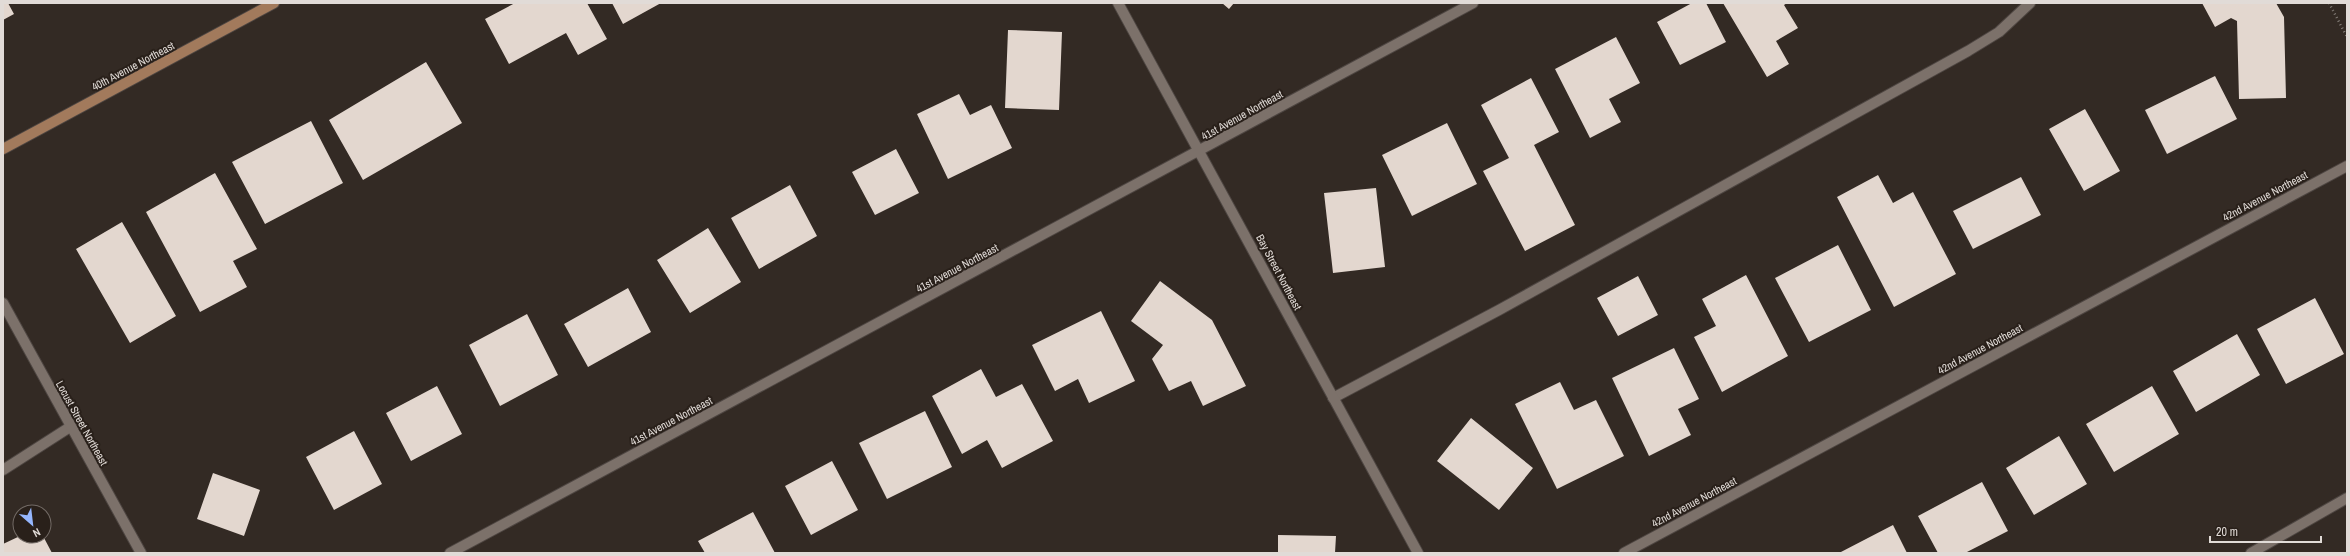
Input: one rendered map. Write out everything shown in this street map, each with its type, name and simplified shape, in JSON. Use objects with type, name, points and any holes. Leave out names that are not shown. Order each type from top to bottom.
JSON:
[{"type":"street","name":"40th Avenue Northeast","points":[[3,149],[274,3]]},
{"type":"street","name":"Bay Street Northeast","points":[[1118,3],[1418,553]]},
{"type":"street","name":"41st Avenue Northeast","points":[[450,553],[1200,152],[1473,3]]},
{"type":"street","points":[[1333,398],[1499,310],[1968,51],[1999,32],[2030,3]]},
{"type":"street","name":"42nd Avenue Northeast","points":[[1624,553],[2347,166]]},
{"type":"street","name":"Locust Street Northeast","points":[[3,303],[70,427],[141,553]]},
{"type":"street","points":[[3,470],[70,427]]},
{"type":"street","points":[[2251,553],[2347,498]]},
{"type":"path","points":[[2328,3],[2347,38]]},
{"type":"building","points":[[3,3],[8,3],[14,14],[3,20]]},
{"type":"building","points":[[515,3],[587,3],[607,39],[578,55],[566,33],[509,64],[485,19]]},
{"type":"building","points":[[612,3],[661,3],[623,24]]},
{"type":"building","points":[[1222,3],[1234,3],[1229,9]]},
{"type":"building","points":[[1692,3],[1706,3],[1726,42],[1680,65],[1657,22]]},
{"type":"building","points":[[1723,3],[1787,3],[1784,5],[1798,28],[1776,41],[1789,64],[1767,77]]},
{"type":"building","points":[[2202,3],[2276,3],[2284,17],[2286,98],[2239,99],[2237,21],[2231,18],[2215,27]]},
{"type":"building","points":[[1008,30],[1062,32],[1059,110],[1005,108]]},
{"type":"building","points":[[1616,37],[1640,83],[1609,99],[1621,122],[1590,138],[1555,69]]},
{"type":"building","points":[[426,62],[462,123],[363,180],[329,120]]},
{"type":"building","points":[[2215,76],[2237,119],[2167,154],[2145,110]]},
{"type":"building","points":[[1531,78],[1559,132],[1534,145],[1575,225],[1525,251],[1483,171],[1509,158],[1481,105]]},
{"type":"building","points":[[959,94],[970,115],[991,105],[1012,148],[948,179],[917,114]]},
{"type":"building","points":[[2085,109],[2120,171],[2084,191],[2049,129]]},
{"type":"building","points":[[311,121],[343,183],[265,224],[232,162]]},
{"type":"building","points":[[1447,123],[1477,184],[1412,216],[1382,155]]},
{"type":"building","points":[[896,149],[919,193],[875,215],[852,172]]},
{"type":"building","points":[[215,173],[257,249],[233,261],[247,287],[200,312],[146,212]]},
{"type":"building","points":[[1878,175],[1893,203],[1913,192],[1956,274],[1894,307],[1837,197]]},
{"type":"building","points":[[2021,177],[2041,215],[1973,249],[1953,211]]},
{"type":"building","points":[[790,185],[817,236],[759,269],[731,218]]},
{"type":"building","points":[[1376,188],[1385,267],[1333,273],[1324,193]]},
{"type":"building","points":[[122,222],[176,316],[130,343],[76,249]]},
{"type":"building","points":[[708,228],[741,282],[690,313],[657,260]]},
{"type":"building","points":[[1838,245],[1871,310],[1809,342],[1775,278]]},
{"type":"building","points":[[1746,275],[1788,356],[1722,392],[1694,337],[1716,326],[1702,299]]},
{"type":"building","points":[[1638,276],[1658,315],[1618,336],[1597,298]]},
{"type":"building","points":[[1160,281],[1212,320],[1246,386],[1203,406],[1191,381],[1169,391],[1152,359],[1163,345],[1131,321]]},
{"type":"building","points":[[628,288],[651,332],[588,367],[564,324]]},
{"type":"building","points":[[2315,298],[2344,354],[2286,384],[2257,329]]},
{"type":"building","points":[[1101,311],[1135,381],[1089,403],[1078,379],[1055,391],[1032,345]]},
{"type":"building","points":[[527,314],[558,375],[500,406],[469,345]]},
{"type":"building","points":[[2237,334],[2260,375],[2196,412],[2173,371]]},
{"type":"building","points":[[1674,348],[1699,399],[1678,409],[1691,435],[1649,456],[1612,378]]},
{"type":"building","points":[[981,369],[996,397],[1022,384],[1053,441],[1002,468],[987,440],[962,454],[932,396]]},
{"type":"building","points":[[1560,382],[1574,410],[1596,400],[1624,456],[1557,489],[1515,404]]},
{"type":"building","points":[[437,386],[462,434],[411,461],[386,413]]},
{"type":"building","points":[[2152,386],[2179,434],[2114,472],[2086,424]]},
{"type":"building","points":[[925,411],[952,467],[887,499],[859,443]]},
{"type":"building","points":[[1471,418],[1533,468],[1499,510],[1437,461]]},
{"type":"building","points":[[354,431],[382,484],[334,510],[306,457]]},
{"type":"building","points":[[2059,436],[2087,484],[2034,515],[2006,468]]},
{"type":"building","points":[[832,461],[858,510],[811,535],[785,486]]},
{"type":"building","points":[[213,473],[260,490],[244,536],[197,519]]},
{"type":"building","points":[[1982,482],[2008,531],[1965,553],[1938,553],[1918,516]]},
{"type":"building","points":[[753,512],[775,553],[705,553],[698,541]]},
{"type":"building","points":[[1893,525],[1907,553],[1839,553]]},
{"type":"building","points":[[1278,535],[1336,536],[1335,553],[1278,553]]},
{"type":"building","points":[[12,540],[12,544],[47,544],[52,553],[3,553],[3,544]]}]
